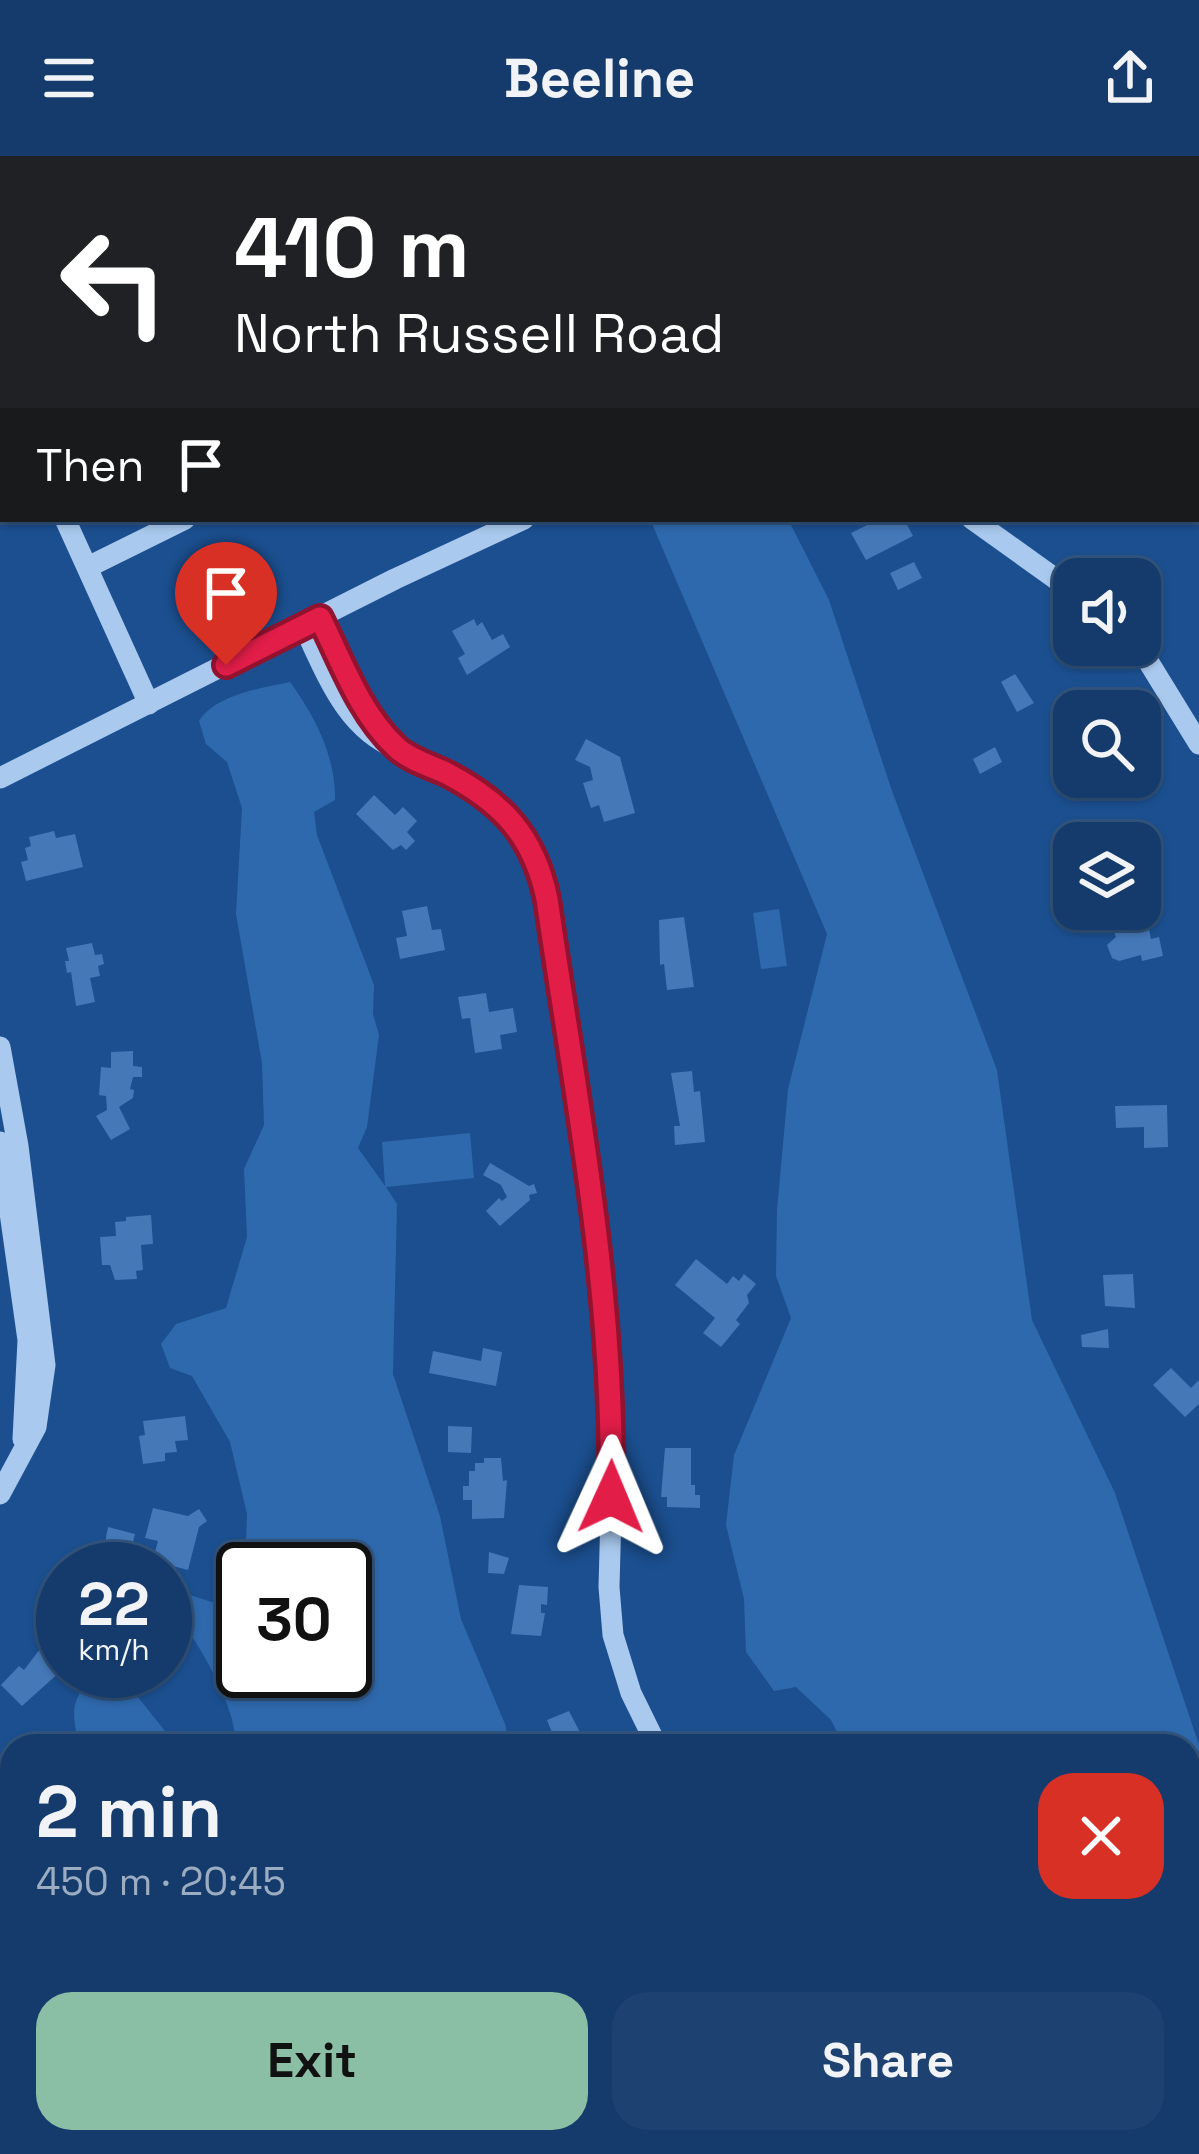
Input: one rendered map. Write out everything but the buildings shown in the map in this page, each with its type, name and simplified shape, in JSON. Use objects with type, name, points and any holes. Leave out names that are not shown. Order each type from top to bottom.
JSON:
[{"type":"street","points":[[66,522],[149,704]]},
{"type":"street","points":[[88,567],[178,522]]},
{"type":"street","points":[[0,778],[518,522]]},
{"type":"street","points":[[976,522],[1053,577]]},
{"type":"street","points":[[312,622],[357,724],[372,738],[465,783],[513,819],[541,871],[607,1315],[613,1439],[609,1587],[614,1635],[631,1693],[651,1734]]},
{"type":"street","points":[[1151,666],[1199,744]]},
{"type":"street","points":[[0,1047],[45,1343],[41,1411],[0,1494]]},
{"type":"street","points":[[0,1142],[28,1340],[23,1447]]},
{"type":"shaded area","points":[[651,522],[790,522],[829,600],[892,791],[997,1070],[1032,1320],[1115,1493],[1195,1734],[838,1734],[831,1720],[796,1687],[774,1691],[746,1652],[744,1599],[726,1525],[734,1455],[791,1318],[776,1276],[788,1089],[827,934]]},
{"type":"shaded area","points":[[290,682],[328,753],[335,800],[314,812],[317,835],[374,985],[373,1014],[379,1035],[367,1127],[358,1148],[385,1186],[382,1142],[470,1133],[474,1178],[386,1187],[397,1204],[393,1374],[440,1516],[461,1619],[507,1734],[235,1734],[224,1698],[372,1698],[372,1542],[246,1542],[247,1514],[230,1442],[192,1376],[170,1368],[161,1344],[176,1324],[226,1308],[247,1237],[244,1169],[264,1125],[262,1063],[236,914],[242,808],[227,762],[206,744],[199,721],[227,699]]},
{"type":"shaded area","points":[[779,909],[787,966],[761,969],[753,913]]},
{"type":"shaded area","points":[[192,1596],[216,1603],[216,1680],[192,1638]]},
{"type":"shaded area","points":[[78,1698],[139,1698],[167,1734],[77,1734]]},
{"type":"route","points":[[226,665],[320,618],[364,704],[397,749],[465,783],[513,819],[537,861],[547,899],[599,1246],[611,1372],[611,1497]]}]
